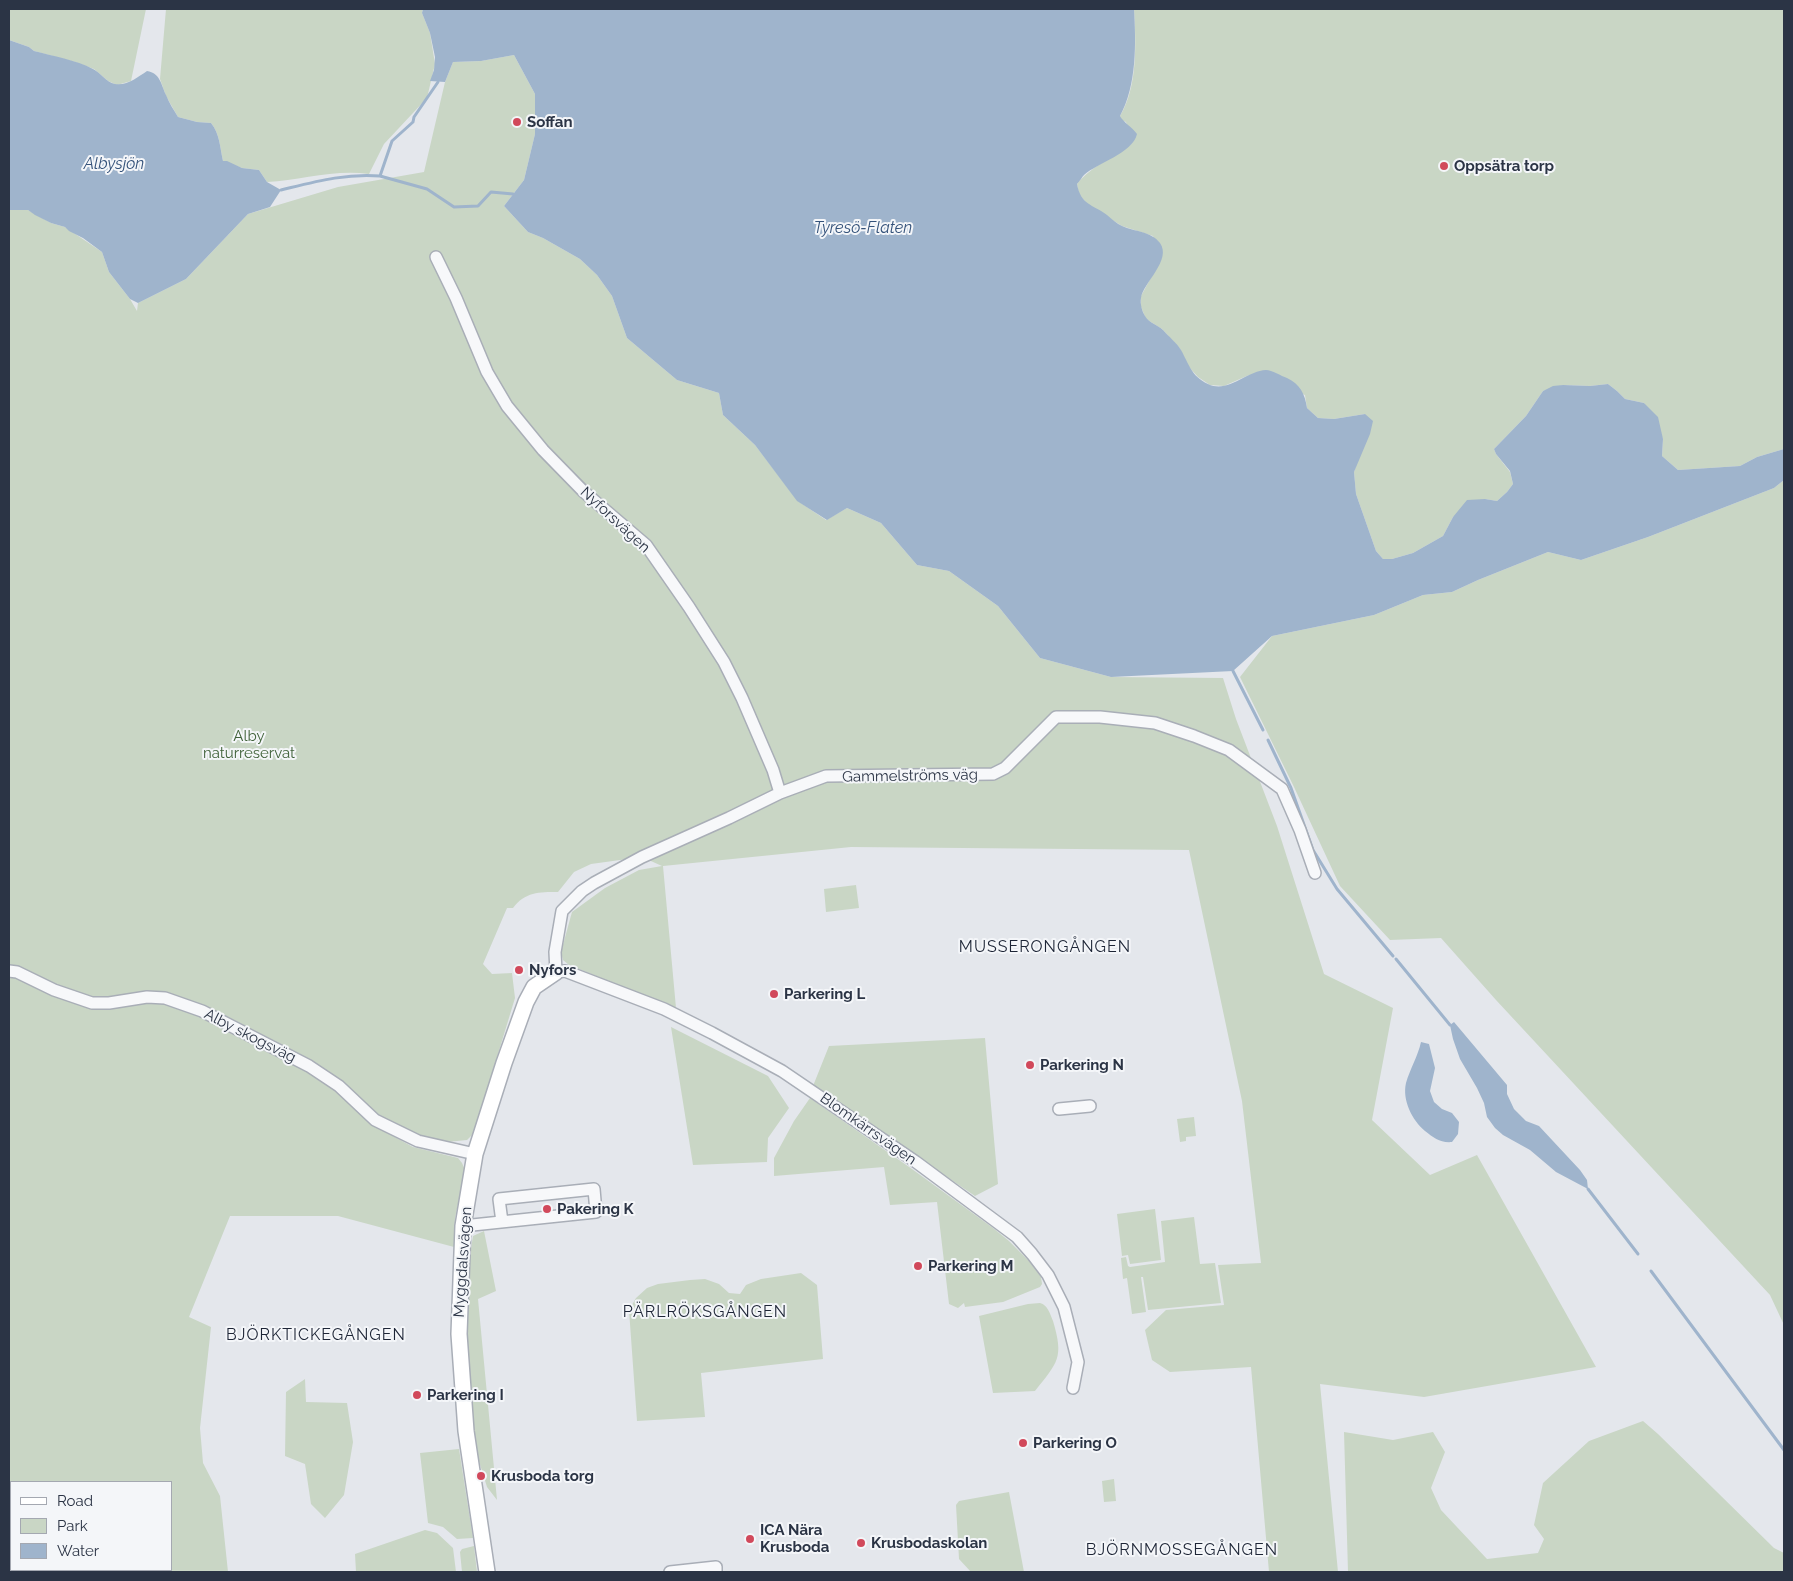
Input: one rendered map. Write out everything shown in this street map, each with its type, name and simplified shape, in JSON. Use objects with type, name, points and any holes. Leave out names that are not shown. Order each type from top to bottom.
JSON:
[{"type":"street","name":"Nyforsvägen","points":[[436,257],[456,298],[487,372],[507,406],[544,450],[584,492],[646,545],[689,607],[724,662],[742,698],[773,770],[780,793]]},
{"type":"street","name":"Gammelströms väg","points":[[556,972],[555,952],[562,911],[594,883],[642,857],[780,793],[826,776],[993,774],[1005,768],[1056,717],[1100,717],[1155,723],[1229,750],[1282,789],[1300,830],[1315,873]]},
{"type":"street","name":"Alby skogsväg","points":[[9,972],[17,972],[54,990],[92,1004],[146,997],[165,998],[202,1011],[309,1066],[339,1086],[375,1120],[418,1141],[475,1154]]},
{"type":"street","name":"Myggdalsvägen","points":[[487,1572],[466,1431],[459,1334],[463,1226],[475,1154],[526,1002],[534,987],[556,972]]},
{"type":"street","name":"Blomkärrsvägen","points":[[556,972],[565,972],[664,1010],[712,1033],[776,1068],[916,1162],[1006,1228],[1017,1237],[1048,1275],[1064,1307],[1078,1362],[1073,1388]]},
{"type":"street","points":[[1059,1109],[1090,1106]]},
{"type":"street","points":[[463,1226],[502,1222],[596,1212],[594,1189],[499,1200],[502,1222]]},
{"type":"street","points":[[670,1572],[716,1567],[716,1572]]},
{"type":"green space","points":[[9,9],[146,9],[131,81],[117,85],[108,81],[94,69],[34,51],[29,47],[9,40]]},
{"type":"green space","points":[[166,9],[423,9],[422,13],[430,33],[435,64],[427,98],[384,144],[369,174],[343,173],[267,182],[259,170],[242,168],[223,161],[218,136],[211,123],[197,122],[178,117],[166,96],[160,79]]},
{"type":"green space","points":[[1134,9],[1784,9],[1784,449],[1757,457],[1740,466],[1678,470],[1662,456],[1663,439],[1644,403],[1625,399],[1608,384],[1590,386],[1563,385],[1543,391],[1526,416],[1494,449],[1510,472],[1513,484],[1507,492],[1497,501],[1485,499],[1453,517],[1443,536],[1413,553],[1392,559],[1383,559],[1376,551],[1356,494],[1354,472],[1358,459],[1365,414],[1334,419],[1318,418],[1307,408],[1305,395],[1249,375],[1224,386],[1210,385],[1198,377],[1188,366],[1180,349],[1162,329],[1146,319],[1141,307],[1141,296],[1160,261],[1153,236],[1122,226],[1088,205],[1079,194],[1077,184],[1083,178],[1132,143],[1126,122],[1121,120],[1120,116],[1126,104],[1133,78],[1135,50]]},
{"type":"green space","name":"Alby naturreservat","points":[[514,55],[535,94],[535,134],[524,180],[504,206],[528,232],[543,238],[580,259],[597,275],[612,296],[627,338],[677,380],[719,393],[723,415],[755,445],[798,501],[826,520],[847,508],[881,523],[917,565],[949,571],[998,606],[1040,658],[1111,677],[1223,678],[1236,719],[1277,826],[1324,974],[1393,1008],[1372,1120],[1430,1175],[1477,1155],[1596,1367],[1424,1397],[1320,1384],[1338,1572],[1269,1572],[1251,1367],[1170,1372],[1152,1360],[1145,1330],[1166,1310],[1224,1305],[1218,1265],[1261,1263],[1242,1101],[1189,850],[851,847],[663,866],[676,1008],[569,965],[563,960],[561,952],[572,912],[605,888],[639,870],[662,866],[642,857],[591,864],[574,872],[558,892],[533,894],[522,899],[513,908],[507,908],[483,964],[492,974],[512,973],[515,998],[474,1133],[467,1140],[447,1142],[418,1135],[377,1115],[345,1085],[315,1064],[292,1052],[282,1058],[331,1085],[371,1124],[413,1147],[458,1158],[465,1170],[455,1218],[454,1247],[338,1216],[230,1216],[189,1317],[211,1327],[200,1428],[203,1463],[220,1496],[228,1572],[9,1572],[9,210],[28,210],[51,223],[65,227],[102,252],[109,272],[137,311],[138,303],[186,279],[248,214],[338,187],[424,172],[445,82],[453,62],[481,61]]},
{"type":"green space","points":[[1784,480],[1784,1325],[1770,1295],[1496,1000],[1441,938],[1390,940],[1340,886],[1240,677],[1272,636],[1374,615],[1423,595],[1452,592],[1548,552],[1581,560],[1648,537],[1774,488]]},
{"type":"green space","points":[[856,885],[859,908],[826,912],[824,889]]},
{"type":"green space","points":[[671,1027],[768,1076],[789,1108],[768,1138],[767,1162],[693,1165]]},
{"type":"green space","points":[[985,1038],[998,1184],[975,1196],[813,1086],[829,1046]]},
{"type":"green space","points":[[810,1098],[912,1169],[1009,1241],[1030,1262],[1041,1277],[1042,1284],[1040,1287],[1003,1302],[965,1307],[964,1303],[958,1308],[949,1304],[937,1202],[890,1205],[884,1167],[774,1176],[774,1158],[794,1121]]},
{"type":"green space","points":[[1194,1117],[1196,1136],[1186,1137],[1186,1141],[1180,1142],[1177,1119]]},
{"type":"green space","points":[[1155,1209],[1161,1260],[1130,1264],[1128,1255],[1122,1256],[1117,1214]]},
{"type":"green space","points":[[1194,1217],[1200,1264],[1215,1263],[1221,1303],[1148,1310],[1143,1277],[1141,1277],[1146,1312],[1132,1314],[1127,1278],[1123,1279],[1121,1258],[1126,1257],[1130,1267],[1165,1262],[1161,1221]]},
{"type":"green space","points":[[484,1231],[496,1291],[478,1299],[497,1500],[487,1487],[478,1458],[469,1401],[467,1344],[469,1262],[473,1236]]},
{"type":"green space","points":[[801,1273],[817,1285],[823,1359],[701,1373],[705,1417],[637,1421],[629,1310],[636,1298],[647,1288],[658,1284],[705,1279],[719,1284],[729,1293],[740,1294],[746,1285],[761,1279]]},
{"type":"green space","points":[[1040,1303],[1048,1310],[1056,1333],[1058,1352],[1054,1366],[1035,1391],[993,1393],[979,1316],[1028,1304]]},
{"type":"green space","points":[[305,1379],[306,1402],[347,1403],[353,1442],[344,1495],[325,1518],[311,1504],[305,1464],[285,1456],[286,1392]]},
{"type":"green space","points":[[1643,1421],[1774,1548],[1784,1553],[1784,1572],[1348,1572],[1344,1432],[1393,1440],[1433,1432],[1445,1452],[1431,1488],[1441,1510],[1487,1559],[1538,1553],[1544,1539],[1534,1525],[1543,1483],[1589,1441]]},
{"type":"green space","points":[[459,1449],[473,1538],[457,1539],[443,1527],[428,1523],[420,1453]]},
{"type":"green space","points":[[1114,1479],[1116,1501],[1104,1502],[1102,1481]]},
{"type":"green space","points":[[1009,1492],[1024,1572],[971,1572],[959,1559],[956,1505],[959,1501]]},
{"type":"green space","points":[[425,1530],[437,1533],[453,1548],[456,1572],[356,1572],[355,1554]]},
{"type":"green space","points":[[474,1546],[477,1572],[462,1572],[460,1552],[462,1549]]},
{"type":"water","name":"Tyresö-Flaten","points":[[423,9],[1134,9],[1134,64],[1130,91],[1120,116],[1137,134],[1129,147],[1084,175],[1077,184],[1081,196],[1118,224],[1152,236],[1160,243],[1163,250],[1160,264],[1146,285],[1141,300],[1144,314],[1177,345],[1191,369],[1202,381],[1215,386],[1223,386],[1259,371],[1268,370],[1287,378],[1299,386],[1305,398],[1307,408],[1318,418],[1334,419],[1365,414],[1373,421],[1370,434],[1354,472],[1356,494],[1376,551],[1383,559],[1392,559],[1413,553],[1443,536],[1453,517],[1467,500],[1485,499],[1497,501],[1507,492],[1513,484],[1510,471],[1494,449],[1526,416],[1543,391],[1553,386],[1608,384],[1625,399],[1644,403],[1658,417],[1663,439],[1662,456],[1678,470],[1740,466],[1757,457],[1784,449],[1784,480],[1774,488],[1648,537],[1581,560],[1548,552],[1452,592],[1423,595],[1374,615],[1272,636],[1233,671],[1111,677],[1040,658],[998,606],[949,571],[917,565],[881,523],[847,508],[827,520],[797,501],[755,445],[723,415],[719,393],[677,380],[627,338],[612,296],[597,275],[580,259],[543,238],[528,232],[504,206],[524,180],[535,134],[535,94],[514,55],[481,61],[453,62],[445,82],[430,81],[434,70],[435,57],[430,33],[422,13]]},
{"type":"water","name":"Albysjön","points":[[9,40],[29,47],[34,51],[79,63],[96,71],[115,84],[128,82],[147,71],[155,74],[160,80],[178,117],[197,122],[211,123],[218,136],[223,161],[242,168],[259,170],[267,182],[281,190],[270,207],[248,214],[186,279],[138,303],[130,299],[109,272],[102,252],[83,238],[65,227],[51,223],[28,210],[9,210]]},
{"type":"water","points":[[1454,1022],[1507,1085],[1507,1094],[1514,1109],[1526,1121],[1539,1126],[1580,1170],[1587,1180],[1588,1189],[1556,1172],[1530,1150],[1503,1135],[1495,1128],[1487,1117],[1484,1103],[1460,1059],[1450,1025]]},
{"type":"water","points":[[1421,1042],[1429,1044],[1435,1068],[1430,1091],[1434,1102],[1442,1109],[1452,1113],[1459,1122],[1458,1134],[1452,1142],[1441,1141],[1425,1131],[1412,1115],[1407,1103],[1405,1096],[1406,1083]]},
{"type":"waterway","points":[[281,190],[342,177],[380,176],[392,141],[413,122],[414,117],[438,82]]},
{"type":"waterway","points":[[380,176],[427,189],[454,207],[478,206],[491,192],[513,194]]},
{"type":"waterway","points":[[1233,671],[1263,730]]},
{"type":"waterway","points":[[1268,740],[1291,788],[1313,850],[1337,889],[1393,956]]},
{"type":"waterway","points":[[1396,959],[1450,1025]]},
{"type":"waterway","points":[[1588,1189],[1638,1254]]},
{"type":"waterway","points":[[1651,1271],[1784,1450]]},
{"type":"place","name":"Soffan","points":[[517,122]]},
{"type":"place","name":"Oppsätra torp","points":[[1444,166]]},
{"type":"place","name":"Nyfors","points":[[519,970]]},
{"type":"place","name":"Parkering L","points":[[774,994]]},
{"type":"place","name":"Parkering N","points":[[1030,1065]]},
{"type":"place","name":"Pakering K","points":[[547,1209]]},
{"type":"place","name":"Parkering M","points":[[918,1266]]},
{"type":"place","name":"Parkering I","points":[[417,1395]]},
{"type":"place","name":"Parkering O","points":[[1023,1443]]},
{"type":"place","name":"Krusboda torg","points":[[481,1476]]},
{"type":"place","name":"ICA Nära Krusboda","points":[[750,1539]]},
{"type":"place","name":"Krusbodaskolan","points":[[861,1543]]},
{"type":"district","name":"MUSSERONGÅNGEN","points":[[1045,947]]},
{"type":"district","name":"PÄRLRÖKSGÅNGEN","points":[[705,1312]]},
{"type":"district","name":"BJÖRKTICKEGÅNGEN","points":[[316,1335]]},
{"type":"district","name":"BJÖRNMOSSEGÅNGEN","points":[[1182,1550]]}]
